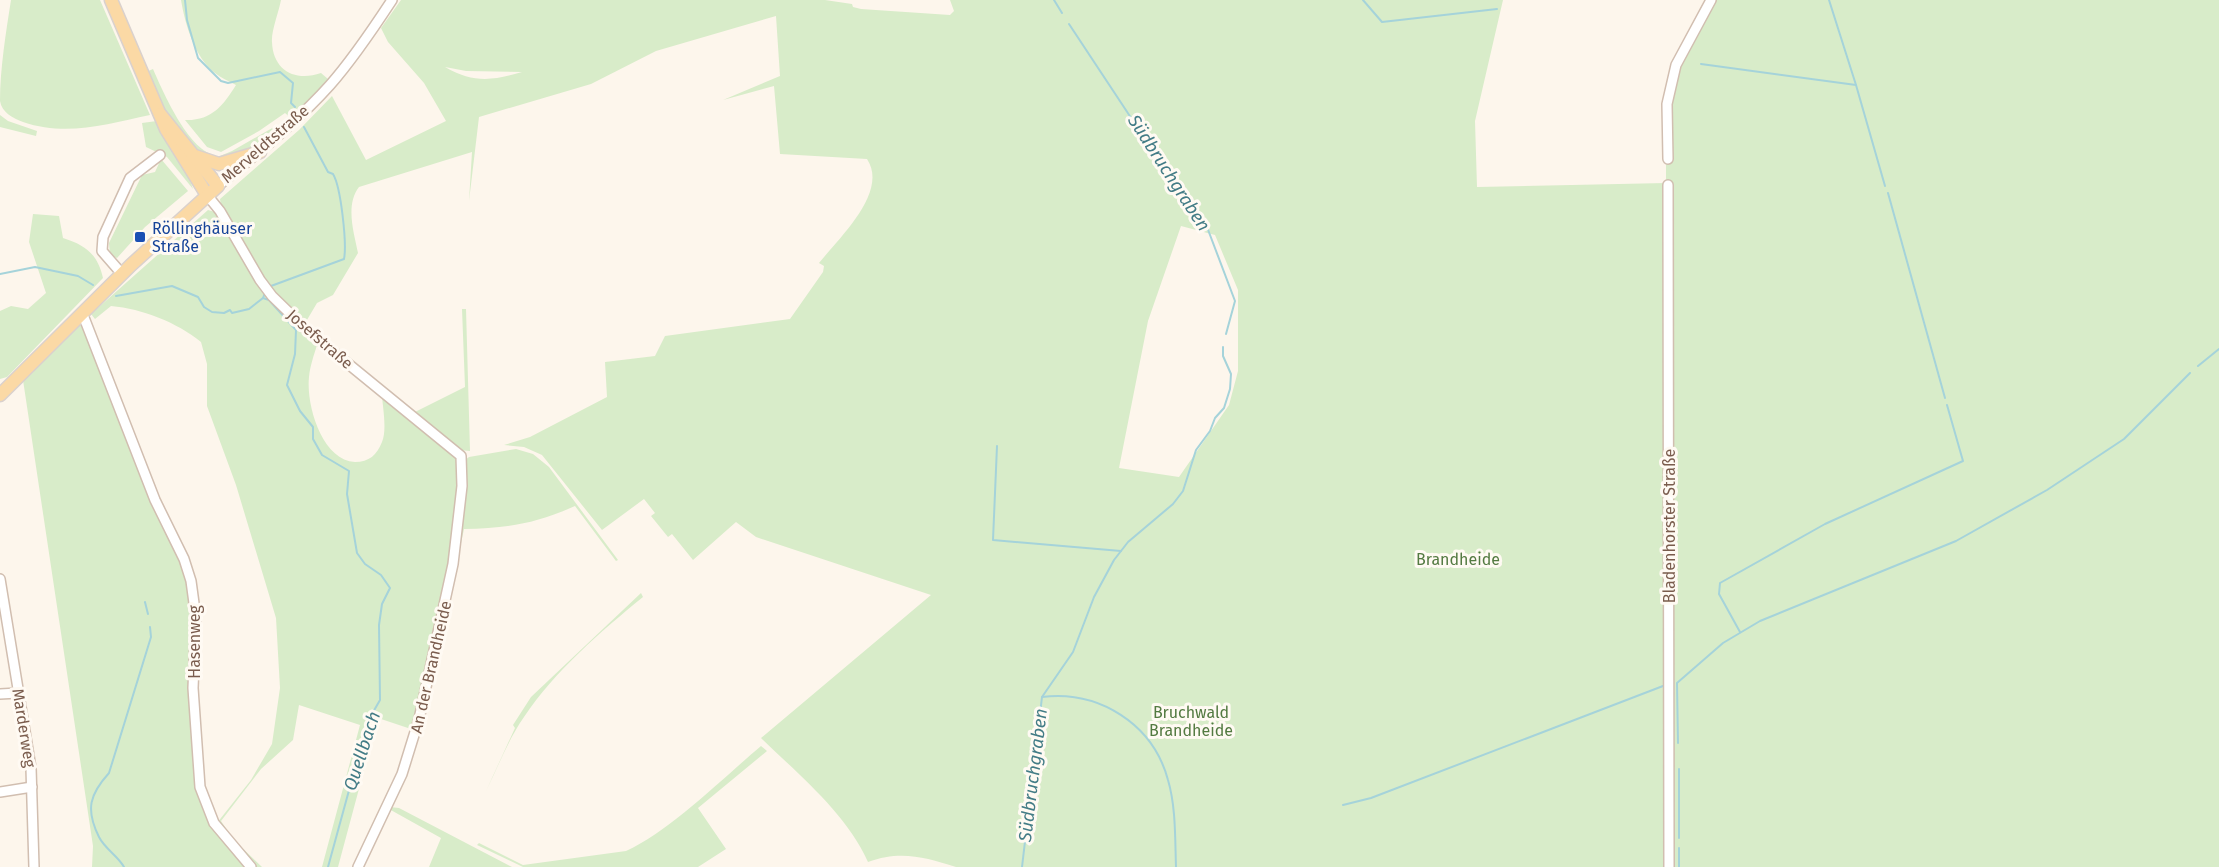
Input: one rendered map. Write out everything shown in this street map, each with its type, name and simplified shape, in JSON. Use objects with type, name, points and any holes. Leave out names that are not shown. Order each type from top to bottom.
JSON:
[{"type":"main road","points":[[111,0],[160,114],[179,152],[207,195]]},
{"type":"main road","points":[[160,114],[218,186]]},
{"type":"main road","points":[[194,156],[219,164],[260,152]]},
{"type":"main road","name":"Merveldtstraße","points":[[0,395],[122,274],[218,186]]},
{"type":"street","name":"Merveldtstraße","points":[[218,186],[260,152],[330,85],[366,40],[392,0]]},
{"type":"street","points":[[1668,159],[1667,104],[1676,65],[1711,0]]},
{"type":"street","points":[[122,274],[102,251],[103,237],[130,178],[160,155]]},
{"type":"street","name":"Bladenhorster Straße","points":[[1668,185],[1669,867]]},
{"type":"street","name":"Josefstraße","points":[[207,195],[220,211],[260,280],[272,296],[308,331],[461,456]]},
{"type":"street","name":"Hasenweg","points":[[83,315],[155,500],[184,559],[191,580],[196,618],[193,688],[201,787],[214,823],[251,867]]},
{"type":"street","name":"An der Brandheide","points":[[358,867],[402,774],[419,718],[453,564],[462,486],[461,456]]},
{"type":"street","name":"Marderweg","points":[[0,579],[32,787],[34,867]]},
{"type":"street","points":[[0,694],[18,693]]},
{"type":"street","points":[[0,792],[32,787]]},
{"type":"green space","points":[[11,0],[100,0],[150,115],[87,128],[71,129],[39,126],[15,119],[8,114],[0,101],[2,63]]},
{"type":"green space","points":[[181,0],[281,0],[272,38],[273,52],[281,67],[295,75],[321,73],[328,79],[292,119],[285,113],[259,131],[221,152],[207,147],[185,120],[202,118],[215,111],[236,85],[215,73],[202,59],[188,30]]},
{"type":"green space","name":"Brandheide","points":[[401,0],[825,0],[852,4],[853,7],[861,9],[950,15],[954,11],[950,0],[1503,0],[1475,121],[1477,187],[1666,183],[1666,104],[1673,71],[1708,0],[2219,0],[2219,867],[956,867],[912,856],[891,856],[868,862],[859,844],[834,811],[761,738],[931,595],[756,537],[736,522],[693,560],[672,534],[668,537],[651,516],[655,513],[644,499],[602,530],[542,455],[524,447],[504,445],[530,437],[607,397],[605,362],[655,356],[665,336],[790,319],[823,272],[824,266],[819,263],[849,228],[867,200],[872,186],[872,172],[867,159],[780,154],[774,86],[723,100],[780,76],[776,16],[656,51],[591,84],[479,117],[469,201],[472,152],[359,187],[352,202],[351,211],[358,253],[333,295],[317,303],[304,325],[261,278],[221,206],[220,199],[299,130],[332,96],[366,160],[446,121],[424,83],[388,42],[381,28]],"holes":[[[445,67],[466,71],[522,72],[483,79],[465,76]],[[1181,226],[1215,235],[1238,290],[1238,371],[1229,405],[1179,477],[1119,468],[1148,321]]]},
{"type":"green space","points":[[153,69],[170,105],[186,131],[204,151],[214,155],[215,161],[192,146],[173,124],[146,72]]},
{"type":"green space","points":[[0,115],[8,121],[37,131],[36,136],[0,127]]},
{"type":"green space","points":[[288,119],[290,121],[256,144],[219,160],[220,156]]},
{"type":"green space","points":[[157,121],[189,177],[193,189],[167,157],[146,147],[142,123]]},
{"type":"green space","points":[[161,159],[188,191],[145,227],[117,258],[110,255],[109,243],[142,175],[155,172]]},
{"type":"green space","points":[[208,210],[215,212],[260,284],[317,345],[309,377],[310,402],[318,429],[333,452],[343,459],[355,462],[364,461],[378,451],[384,432],[382,396],[448,448],[454,454],[459,472],[453,542],[414,730],[378,718],[338,867],[322,867],[360,725],[299,705],[293,740],[261,769],[221,821],[233,839],[262,867],[254,867],[217,823],[251,780],[272,744],[280,688],[276,618],[236,485],[207,406],[207,364],[201,342],[170,323],[135,310],[111,306],[95,319],[91,314]]},
{"type":"green space","points":[[33,214],[59,216],[63,238],[90,252],[98,263],[103,278],[7,377],[0,379],[0,311],[11,306],[28,309],[46,293],[29,242]]},
{"type":"green space","points":[[462,309],[466,309],[470,451],[460,450],[411,414],[465,387]]},
{"type":"green space","points":[[82,324],[179,553],[190,589],[204,806],[248,867],[92,867],[93,846],[23,380],[78,325]]},
{"type":"green space","points":[[516,449],[533,454],[549,467],[618,560],[616,561],[575,506],[521,524],[464,529],[430,688],[464,461],[469,457]]},
{"type":"green space","points":[[641,593],[643,597],[579,653],[536,700],[513,735],[486,791],[515,728],[513,725],[531,697]]},
{"type":"green space","points":[[761,746],[767,751],[698,808],[726,849],[698,867],[523,867],[477,845],[479,843],[523,865],[626,851],[678,818]]},
{"type":"green space","points":[[390,807],[399,808],[512,867],[429,867],[441,838],[389,809]]},
{"type":"waterway","name":"Quellbach","points":[[185,0],[187,20],[198,58],[221,81],[228,83],[280,72],[293,83],[291,103],[295,107]]},
{"type":"waterway","name":"Südbruchgraben","points":[[1054,0],[1062,13]]},
{"type":"waterway","points":[[1363,0],[1382,22],[1497,9]]},
{"type":"waterway","points":[[1829,0],[1856,85]]},
{"type":"waterway","name":"Südbruchgraben","points":[[1069,24],[1147,142],[1207,227],[1235,301],[1226,334]]},
{"type":"waterway","points":[[1701,64],[1856,85],[1885,186]]},
{"type":"waterway","name":"Quellbach","points":[[271,286],[344,259],[343,216],[336,181],[333,174],[328,172],[304,127]]},
{"type":"waterway","points":[[1888,193],[1945,398]]},
{"type":"waterway","points":[[0,274],[35,267],[78,276],[93,285]]},
{"type":"waterway","points":[[116,296],[172,286],[198,297],[204,307],[212,312],[224,313],[230,310],[232,313],[249,309],[263,298]]},
{"type":"waterway","name":"Quellbach","points":[[265,293],[263,298],[269,300],[296,330],[295,354],[287,385],[300,411],[313,427],[313,439],[322,455],[349,471],[347,494],[357,553],[365,564],[381,575],[390,588],[382,604],[379,625],[380,700],[368,721],[328,867]]},
{"type":"waterway","name":"Südbruchgraben","points":[[1022,867],[1042,697],[1073,652],[1094,597],[1114,560],[1128,542],[1173,504],[1183,491],[1196,450],[1210,431],[1215,418],[1224,408],[1230,389],[1231,374],[1223,356],[1223,347]]},
{"type":"waterway","points":[[2198,366],[2219,349]]},
{"type":"waterway","points":[[1678,743],[1677,683],[1723,643],[1760,621],[1956,541],[2047,490],[2124,439],[2190,373]]},
{"type":"waterway","points":[[1740,632],[1719,594],[1720,583],[1825,524],[1963,461],[1947,405]]},
{"type":"waterway","points":[[997,446],[993,540],[1121,551]]},
{"type":"waterway","points":[[145,602],[148,614]]},
{"type":"waterway","points":[[124,867],[99,837],[91,810],[97,788],[109,773],[151,637],[150,627]]},
{"type":"waterway","points":[[1343,805],[1371,798],[1663,686]]},
{"type":"waterway","points":[[1042,697],[1063,696],[1103,705],[1137,727],[1150,742],[1161,760],[1171,790],[1175,823],[1176,867]]},
{"type":"waterway","points":[[1679,769],[1679,838]]},
{"type":"waterway","points":[[1679,848],[1679,867]]},
{"type":"place","name":"Röllinghäuser Straße","points":[[140,237]]},
{"type":"park label","name":"Bruchwald Brandheide","points":[[1191,721]]}]
